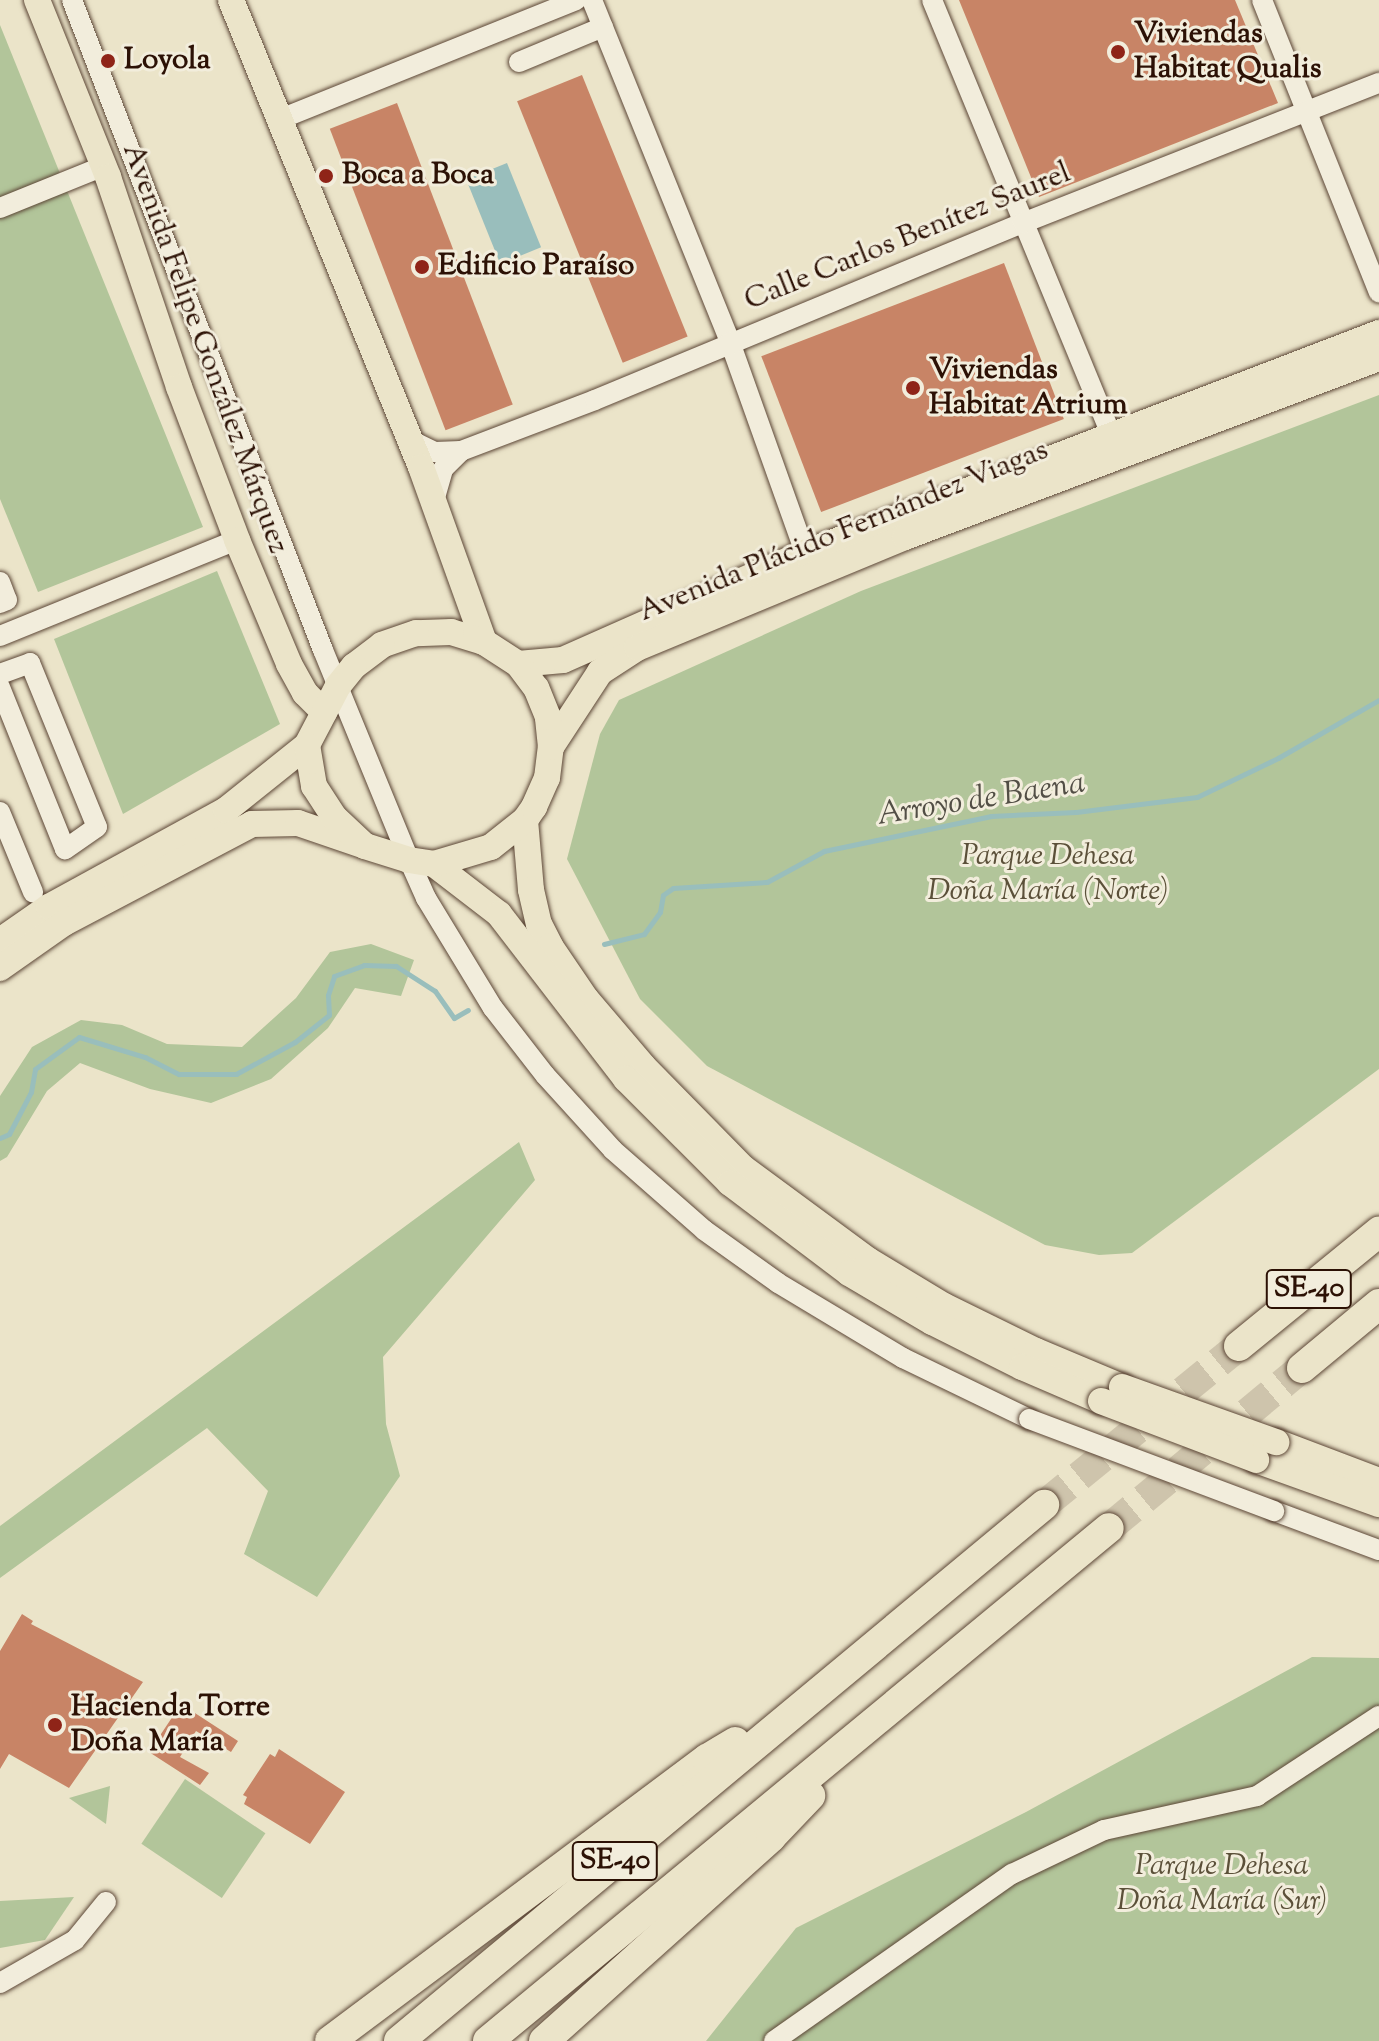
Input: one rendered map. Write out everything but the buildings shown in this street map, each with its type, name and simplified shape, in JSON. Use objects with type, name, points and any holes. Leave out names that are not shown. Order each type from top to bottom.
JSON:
[{"type":"highway","name":"SE-40","points":[[1239,1346],[1379,1232]]},
{"type":"highway","name":"SE-40","points":[[1302,1368],[1379,1304]]},
{"type":"highway","name":"SE-40","points":[[399,2041],[1044,1505]]},
{"type":"highway","name":"SE-40","points":[[488,2041],[649,1904],[888,1714],[1109,1528]]},
{"type":"highway","points":[[330,2041],[707,1759],[832,1683]]},
{"type":"highway","points":[[544,2041],[771,1837],[888,1714]]},
{"type":"main road","name":"Avenida Felipe González Márquez","points":[[37,0],[104,166],[179,387],[237,540],[289,664],[305,693],[324,712]]},
{"type":"main road","points":[[231,0],[410,440],[484,642]]},
{"type":"main road","name":"Avenida Plácido Fernández Viagas","points":[[518,664],[563,660],[805,553],[1379,333]]},
{"type":"main road","name":"Avenida Plácido Fernández Viagas","points":[[551,747],[600,672],[637,648],[905,537],[1379,358]]},
{"type":"main road","points":[[0,941],[49,907],[226,810],[307,745],[338,686],[354,666],[382,645],[416,633],[451,632],[484,642],[518,664],[536,688],[548,717],[551,747],[547,778],[525,820],[491,847],[422,862]]},
{"type":"main road","points":[[307,745],[314,786],[334,817],[365,846]]},
{"type":"main road","points":[[525,820],[531,890],[539,924],[550,946],[586,999],[643,1066],[743,1168],[868,1260],[944,1306],[1036,1351],[1112,1394],[1256,1460],[1379,1504]]},
{"type":"main road","points":[[0,968],[64,923],[252,824],[298,823],[422,862],[499,914],[626,1079],[730,1183],[849,1273],[1022,1367],[1276,1442],[1379,1481]]},
{"type":"street","points":[[72,0],[338,686],[422,862],[426,898],[510,1031],[624,1160],[704,1230],[778,1283],[903,1358],[1029,1419],[1379,1550]]},
{"type":"street","points":[[278,120],[576,0]]},
{"type":"street","points":[[592,0],[730,342],[805,553]]},
{"type":"street","points":[[932,0],[1112,437]]},
{"type":"street","points":[[1262,0],[1379,292]]},
{"type":"street","points":[[519,62],[603,27]]},
{"type":"street","name":"Calle Carlos Benítez Saurel","points":[[410,440],[435,452],[461,451],[595,400],[1023,223],[1379,83]]},
{"type":"street","points":[[0,208],[104,166]]},
{"type":"street","points":[[434,501],[443,469],[461,451]]},
{"type":"street","points":[[0,687],[65,849],[97,827],[30,663],[6,671],[0,639],[237,540]]},
{"type":"street","points":[[0,582],[7,600],[0,603]]},
{"type":"street","points":[[0,812],[33,892]]},
{"type":"street","points":[[774,2041],[1012,1874],[1104,1830],[1257,1796],[1379,1716]]},
{"type":"street","points":[[0,1983],[75,1940],[106,1902]]},
{"type":"green space","points":[[0,25],[203,527],[38,592],[0,499]]},
{"type":"green space","name":"Parque Dehesa Doña María (Norte)","points":[[1379,395],[1379,1069],[1132,1253],[1099,1255],[1045,1245],[707,1066],[640,999],[567,859],[600,734],[619,700],[861,591]]},
{"type":"green space","points":[[217,571],[280,724],[123,814],[54,639]]},
{"type":"green space","points":[[371,944],[414,960],[401,996],[355,988],[328,1028],[271,1079],[211,1103],[150,1089],[80,1063],[47,1091],[7,1157],[0,1161],[0,1096],[32,1047],[81,1020],[122,1025],[167,1044],[242,1047],[296,998],[330,952]]},
{"type":"green space","points":[[519,1142],[535,1180],[383,1357],[386,1424],[400,1476],[317,1597],[244,1554],[268,1491],[207,1428],[0,1578],[0,1526]]},
{"type":"green space","name":"Parque Dehesa Doña María (Sur)","points":[[1312,1657],[1379,1658],[1379,2041],[706,2041],[796,1928],[1026,1812]]},
{"type":"green space","points":[[185,1779],[265,1833],[222,1898],[141,1844]]},
{"type":"green space","points":[[110,1786],[106,1824],[69,1798]]},
{"type":"green space","points":[[74,1897],[45,1940],[0,1948],[0,1901]]},
{"type":"water","points":[[507,163],[541,247],[500,264],[466,179]]},
{"type":"waterway","name":"Arroyo de Baena","points":[[604,944],[644,934],[660,912],[663,895],[673,888],[767,882],[824,851],[991,816],[1076,812],[1197,797],[1278,758],[1379,700]]},
{"type":"waterway","points":[[0,1138],[9,1134],[31,1092],[35,1069],[79,1037],[145,1057],[179,1074],[236,1074],[295,1042],[329,1015],[328,995],[334,976],[364,965],[396,966],[435,991],[454,1018],[468,1010]]},
{"type":"tunnel","points":[[1044,1505],[1239,1346]]},
{"type":"tunnel","points":[[1109,1528],[1302,1368]]},
{"type":"place","name":"Viviendas Habitat Qualis","points":[[1118,52]]},
{"type":"place","name":"Loyola","points":[[108,61]]},
{"type":"place","name":"Boca a Boca","points":[[326,176]]},
{"type":"place","name":"Edificio Paraíso","points":[[422,267]]},
{"type":"place","name":"Viviendas Habitat Atrium","points":[[913,388]]},
{"type":"place","name":"Hacienda Torre Doña María","points":[[55,1725]]}]
